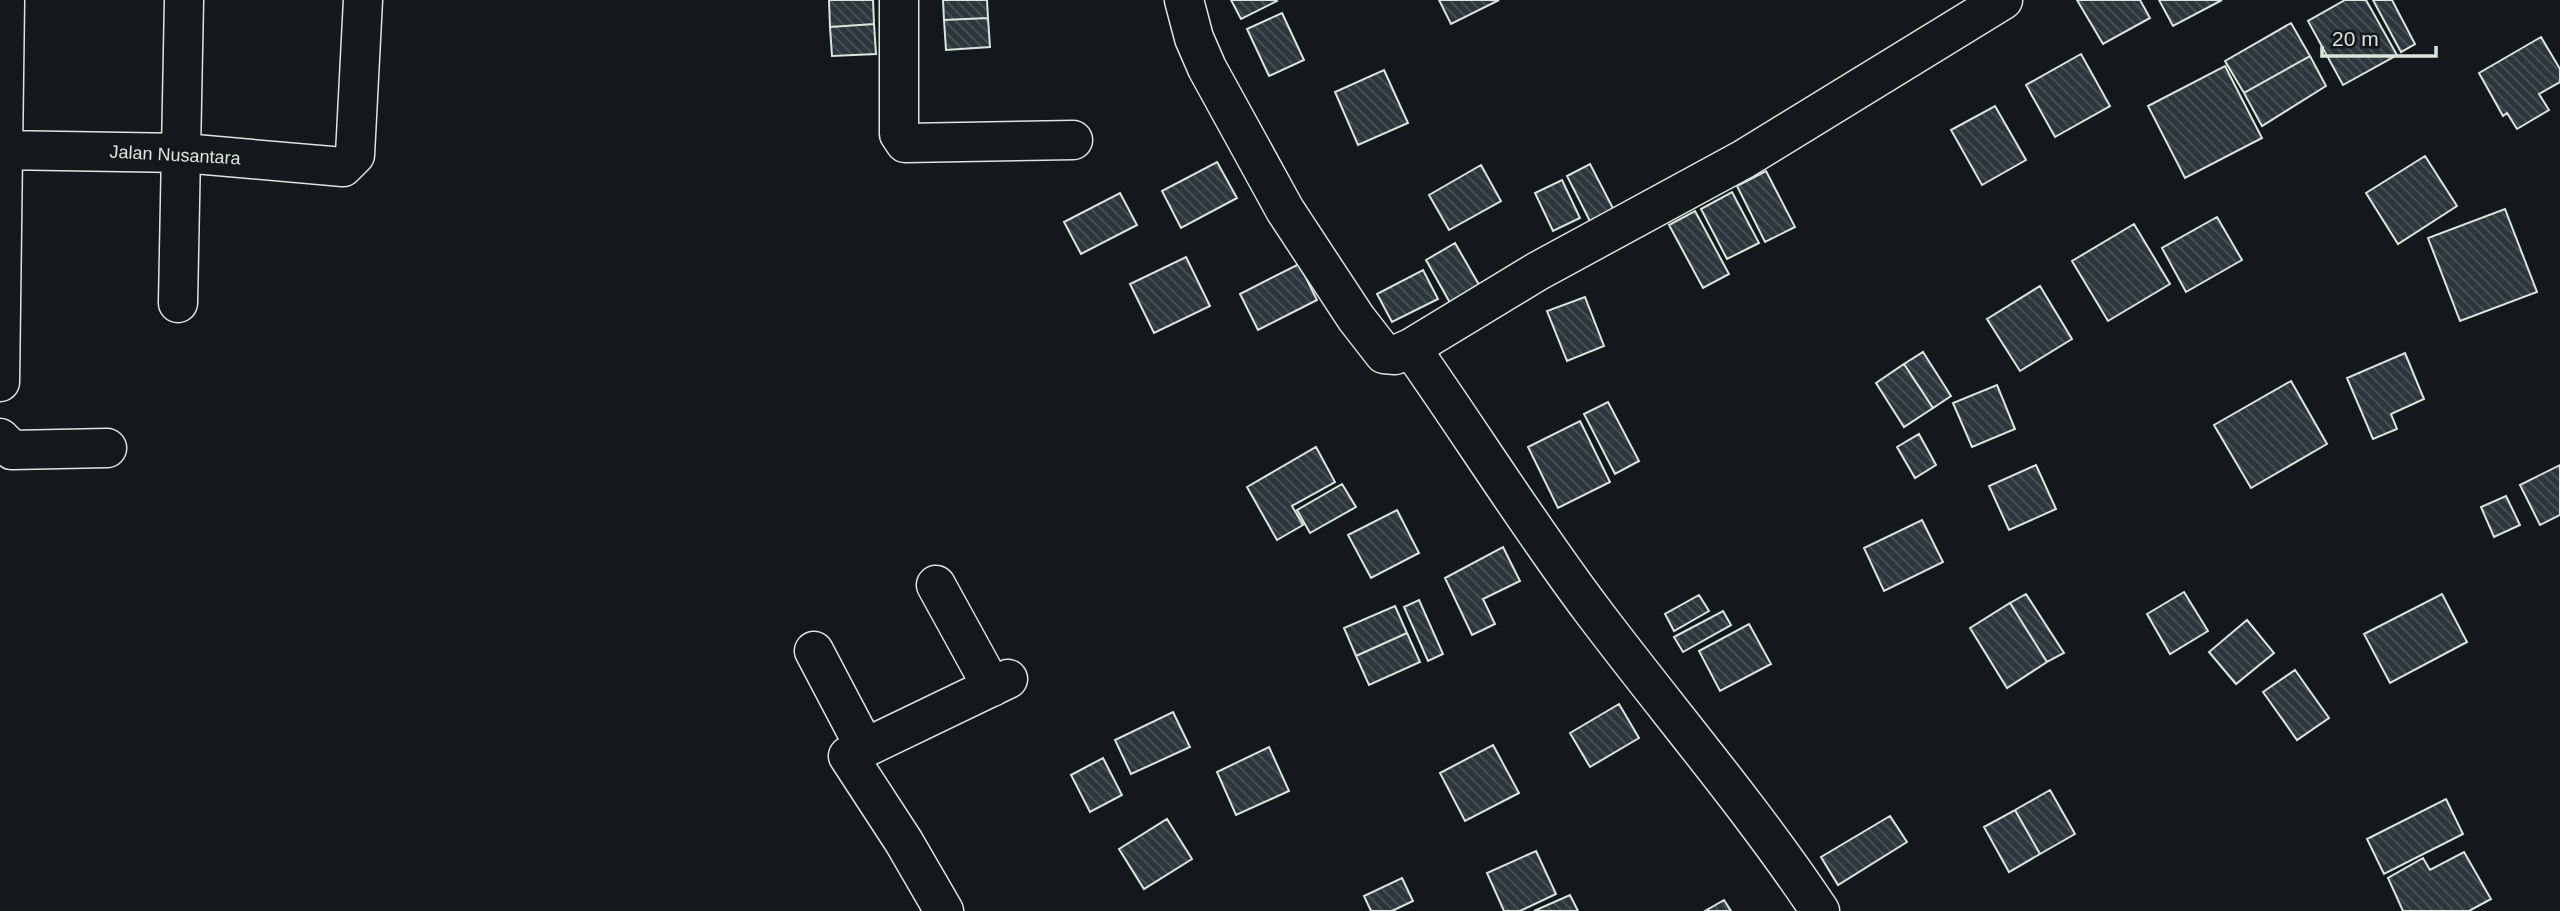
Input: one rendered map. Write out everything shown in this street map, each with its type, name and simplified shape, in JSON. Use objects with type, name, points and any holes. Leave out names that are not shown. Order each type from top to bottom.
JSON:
[{"type":"street","points":[[0,382],[5,0]]},
{"type":"street","points":[[178,303],[184,0]]},
{"type":"street","name":"Jalan Nusantara","points":[[1,150],[183,153],[343,167],[355,155],[363,0]]},
{"type":"street","points":[[899,0],[899,134],[905,143],[1073,140]]},
{"type":"street","points":[[1184,0],[1194,38],[1207,68],[1292,221],[1379,349],[1389,356],[1411,348],[1538,271],[1744,159],[2003,0]]},
{"type":"street","points":[[1411,348],[1593,612],[1745,803],[1820,911]]},
{"type":"street","points":[[0,438],[12,450],[107,448]]},
{"type":"street","points":[[936,585],[1000,683],[848,756],[904,842],[944,911]]},
{"type":"street","points":[[814,651],[865,748]]},
{"type":"building","points":[[829,0],[873,0],[874,24],[830,27]]},
{"type":"building","points":[[943,0],[987,0],[988,18],[944,20]]},
{"type":"building","points":[[1231,0],[1276,0],[1277,1],[1241,19]]},
{"type":"building","points":[[1439,0],[1499,0],[1451,24]]},
{"type":"building","points":[[2077,0],[2140,0],[2150,18],[2103,44]]},
{"type":"building","points":[[2159,0],[2222,0],[2173,26]]},
{"type":"building","points":[[2345,0],[2366,0],[2397,55],[2343,85],[2308,21]]},
{"type":"building","points":[[2373,0],[2392,0],[2415,44],[2401,52]]},
{"type":"building","points":[[1282,13],[1304,60],[1269,76],[1247,29]]},
{"type":"building","points":[[988,18],[990,47],[946,50],[944,20]]},
{"type":"building","points":[[2291,23],[2310,56],[2244,93],[2225,61]]},
{"type":"building","points":[[874,24],[876,54],[832,56],[830,27]]},
{"type":"building","points":[[2541,37],[2560,69],[2560,82],[2539,94],[2549,110],[2517,129],[2507,113],[2503,116],[2479,73]]},
{"type":"building","points":[[2081,54],[2110,106],[2055,137],[2026,85]]},
{"type":"building","points":[[2310,56],[2326,86],[2262,126],[2244,93]]},
{"type":"building","points":[[2225,66],[2262,138],[2185,178],[2148,106]]},
{"type":"building","points":[[1384,70],[1408,123],[1358,145],[1335,92]]},
{"type":"building","points":[[1995,106],[2026,160],[1982,185],[1951,130]]},
{"type":"building","points":[[2425,156],[2457,206],[2398,244],[2366,193]]},
{"type":"building","points":[[1217,162],[1237,198],[1181,228],[1162,191]]},
{"type":"building","points":[[1590,164],[1617,216],[1594,229],[1567,176]]},
{"type":"building","points":[[1481,165],[1501,201],[1449,230],[1429,195]]},
{"type":"building","points":[[1766,171],[1795,227],[1765,242],[1737,186]]},
{"type":"building","points":[[1562,180],[1580,218],[1553,231],[1535,193]]},
{"type":"building","points":[[1732,192],[1759,243],[1727,259],[1701,209]]},
{"type":"building","points":[[1120,193],[1137,225],[1081,254],[1064,222]]},
{"type":"building","points":[[2505,209],[2537,292],[2460,321],[2428,238]]},
{"type":"building","points":[[1695,211],[1729,274],[1703,288],[1669,225]]},
{"type":"building","points":[[2217,217],[2242,260],[2186,292],[2162,248]]},
{"type":"building","points":[[2134,224],[2170,284],[2108,321],[2072,261]]},
{"type":"building","points":[[1455,243],[1482,290],[1453,308],[1426,260]]},
{"type":"building","points":[[1186,257],[1210,306],[1154,333],[1130,284]]},
{"type":"building","points":[[1299,264],[1317,300],[1258,330],[1240,294]]},
{"type":"building","points":[[1423,270],[1438,299],[1392,322],[1377,294]]},
{"type":"building","points":[[2040,286],[2072,339],[2020,371],[1987,319]]},
{"type":"building","points":[[1585,297],[1604,346],[1567,361],[1547,311]]},
{"type":"building","points":[[1923,352],[1951,396],[1933,408],[1904,364]]},
{"type":"building","points":[[2405,353],[2424,399],[2391,414],[2397,429],[2373,439],[2347,378]]},
{"type":"building","points":[[1904,364],[1933,408],[1904,427],[1876,383]]},
{"type":"building","points":[[2291,381],[2327,444],[2251,488],[2214,425]]},
{"type":"building","points":[[1997,385],[2015,429],[1972,447],[1953,403]]},
{"type":"building","points":[[1608,402],[1639,461],[1615,474],[1584,414]]},
{"type":"building","points":[[1580,421],[1610,482],[1558,508],[1528,447]]},
{"type":"building","points":[[1919,434],[1936,465],[1915,478],[1897,447]]},
{"type":"building","points":[[1316,447],[1335,482],[1292,506],[1303,525],[1277,540],[1247,487]]},
{"type":"building","points":[[2036,465],[2056,509],[2009,530],[1989,486]]},
{"type":"building","points":[[2560,465],[2560,515],[2540,525],[2520,485]]},
{"type":"building","points":[[1342,484],[1356,507],[1310,533],[1297,510]]},
{"type":"building","points":[[2506,496],[2520,525],[2494,537],[2481,507]]},
{"type":"building","points":[[1397,510],[1419,553],[1371,578],[1348,535]]},
{"type":"building","points":[[1922,520],[1943,562],[1884,591],[1864,548]]},
{"type":"building","points":[[1503,547],[1520,581],[1483,599],[1495,624],[1472,635],[1445,578]]},
{"type":"building","points":[[2184,592],[2208,631],[2170,654],[2147,614]]},
{"type":"building","points":[[2026,594],[2064,653],[2047,662],[2010,603]]},
{"type":"building","points":[[2442,594],[2467,642],[2390,683],[2364,634]]},
{"type":"building","points":[[1699,595],[1709,611],[1674,631],[1665,614]]},
{"type":"building","points":[[1419,600],[1443,654],[1428,661],[1404,607]]},
{"type":"building","points":[[2010,603],[2047,662],[2007,688],[1970,628]]},
{"type":"building","points":[[1395,606],[1407,633],[1356,656],[1344,628]]},
{"type":"building","points":[[1723,611],[1731,625],[1683,652],[1674,637]]},
{"type":"building","points":[[2247,620],[2274,653],[2236,684],[2209,652]]},
{"type":"building","points":[[1749,624],[1771,664],[1720,691],[1699,651]]},
{"type":"building","points":[[1407,633],[1420,662],[1369,685],[1356,656]]},
{"type":"building","points":[[2295,670],[2329,718],[2297,740],[2263,692]]},
{"type":"building","points":[[1619,704],[1639,738],[1590,767],[1570,733]]},
{"type":"building","points":[[1173,712],[1190,747],[1131,774],[1115,740]]},
{"type":"building","points":[[1493,745],[1519,793],[1465,821],[1440,773]]},
{"type":"building","points":[[1269,747],[1289,791],[1236,815],[1217,772]]},
{"type":"building","points":[[1103,758],[1122,795],[1090,812],[1071,775]]},
{"type":"building","points":[[2050,790],[2075,834],[2040,854],[2015,810]]},
{"type":"building","points":[[2446,799],[2463,834],[2384,874],[2367,839]]},
{"type":"building","points":[[2015,810],[2040,854],[2009,872],[1984,827]]},
{"type":"building","points":[[1890,816],[1907,842],[1838,885],[1821,857]]},
{"type":"building","points":[[1167,819],[1192,859],[1144,889],[1119,849]]},
{"type":"building","points":[[1536,851],[1556,894],[1520,911],[1504,911],[1487,873]]},
{"type":"building","points":[[2464,852],[2491,899],[2469,911],[2403,911],[2388,878],[2423,858],[2430,870]]},
{"type":"building","points":[[1402,878],[1413,901],[1392,911],[1371,911],[1364,896]]},
{"type":"building","points":[[1570,895],[1578,911],[1534,911]]},
{"type":"building","points":[[1724,900],[1731,911],[1705,911]]}]
